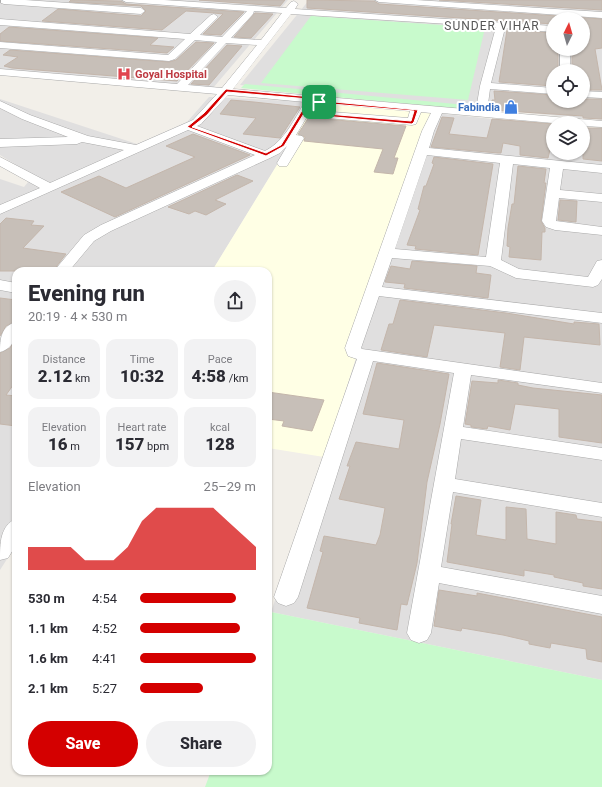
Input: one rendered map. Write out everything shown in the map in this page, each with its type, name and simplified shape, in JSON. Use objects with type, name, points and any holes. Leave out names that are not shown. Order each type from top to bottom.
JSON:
[{"type":"street","points":[[126,0],[546,28]]},
{"type":"street","points":[[225,7],[232,0]]},
{"type":"street","points":[[0,210],[189,127],[206,114],[225,92],[297,0]]},
{"type":"street","points":[[379,0],[483,3],[546,13]]},
{"type":"street","points":[[4,1],[151,12]]},
{"type":"street","points":[[0,28],[5,22],[40,4]]},
{"type":"street","points":[[180,87],[250,12]]},
{"type":"street","points":[[590,15],[602,14]]},
{"type":"street","points":[[3,46],[164,58],[172,57],[214,17],[198,16]]},
{"type":"street","points":[[5,22],[264,43]]},
{"type":"street","points":[[3,46],[37,25]]},
{"type":"street","points":[[149,34],[160,25]]},
{"type":"street","points":[[481,114],[485,86],[501,25]]},
{"type":"street","points":[[167,46],[182,47]]},
{"type":"street","points":[[4,74],[225,92]]},
{"type":"street","points":[[4,74],[180,87],[313,104],[481,114],[602,125]]},
{"type":"street","points":[[485,86],[546,90]]},
{"type":"street","points":[[590,94],[602,95]]},
{"type":"street","points":[[0,104],[26,117],[85,140],[137,149]]},
{"type":"street","points":[[313,104],[370,106],[546,121]]},
{"type":"street","points":[[313,104],[364,118],[412,122],[416,110]]},
{"type":"street","points":[[64,267],[89,238],[106,228],[266,155],[282,145],[313,104]]},
{"type":"street","points":[[283,163],[313,104]]},
{"type":"street","points":[[364,118],[370,106]]},
{"type":"street","points":[[436,112],[428,131],[353,348],[354,352],[358,354],[602,388]]},
{"type":"street","points":[[590,124],[602,125]]},
{"type":"street","points":[[189,127],[266,155]]},
{"type":"street","points":[[0,143],[85,140]]},
{"type":"street","points":[[422,151],[602,169]]},
{"type":"street","points":[[493,262],[507,159]]},
{"type":"street","points":[[0,161],[50,188]]},
{"type":"street","points":[[557,165],[549,221],[551,224],[555,226],[602,231]]},
{"type":"street","points":[[0,175],[31,178]]},
{"type":"street","points":[[553,193],[602,198]]},
{"type":"street","points":[[386,253],[493,262],[516,272],[593,282],[602,264]]},
{"type":"street","points":[[0,285],[12,287]]},
{"type":"street","points":[[373,291],[602,318]]},
{"type":"street","points":[[0,347],[12,332]]},
{"type":"street","points":[[286,597],[367,355]]},
{"type":"street","points":[[419,633],[462,369]]},
{"type":"street","points":[[452,432],[602,454]]},
{"type":"street","points":[[444,484],[602,510]]},
{"type":"street","points":[[0,552],[12,533]]},
{"type":"street","points":[[429,573],[602,605]]},
{"type":"shaded area","points":[[0,0],[288,0],[213,88],[0,69]]},
{"type":"shaded area","points":[[309,0],[602,0],[602,120],[590,119],[590,116],[561,116],[240,85]]},
{"type":"shaded area","points":[[209,97],[313,102],[291,142],[214,267],[12,267],[12,551],[0,570],[0,179],[24,187],[33,176],[0,155],[0,99],[137,144],[187,122]]},
{"type":"shaded area","points":[[313,102],[435,113],[324,457],[272,449],[272,267],[214,267],[291,142]]},
{"type":"shaded area","points":[[435,113],[546,124],[546,160],[590,160],[590,129],[602,130],[602,680],[272,612],[324,457]]},
{"type":"green space","points":[[311,16],[485,28],[468,100],[261,83]]},
{"type":"green space","points":[[245,84],[466,105],[461,109],[241,88]]},
{"type":"green space","points":[[272,612],[602,680],[602,787],[205,787],[210,775],[272,775]]},
{"type":"building","points":[[71,0],[121,1],[126,4],[244,12],[221,35],[203,34],[223,14],[214,13],[186,11],[162,30],[42,21],[58,9],[141,16],[146,11],[141,6],[69,2]]},
{"type":"building","points":[[199,0],[285,0],[280,6]]},
{"type":"building","points":[[307,0],[374,1],[379,4],[546,15],[546,24],[307,8]]},
{"type":"building","points":[[439,0],[602,0],[602,10]]},
{"type":"building","points":[[255,13],[273,14],[251,38],[234,37]]},
{"type":"building","points":[[590,18],[602,19],[602,48],[595,49],[602,90],[590,90],[590,64],[572,64],[572,56],[590,56]]},
{"type":"building","points":[[9,27],[158,38],[150,45],[174,47],[167,53],[0,41],[0,34]]},
{"type":"building","points":[[507,30],[546,33],[546,56],[558,56],[558,64],[546,64],[546,85],[499,82]]},
{"type":"building","points":[[196,42],[214,43],[177,81],[12,68],[4,66],[18,57],[3,55],[10,50],[169,62],[176,60]]},
{"type":"building","points":[[227,45],[242,46],[209,85],[191,84]]},
{"type":"building","points":[[494,91],[546,95],[546,108],[590,108],[590,99],[602,99],[602,119],[590,118],[590,116],[492,110],[492,100],[495,100]]},
{"type":"building","points":[[231,100],[300,107],[280,138],[243,134],[256,118],[220,114]]},
{"type":"building","points":[[309,117],[406,126],[394,158],[398,158],[393,174],[374,172],[383,149],[304,141],[305,137],[298,134]]},
{"type":"building","points":[[442,117],[454,118],[449,134],[487,138],[492,119],[546,123],[546,158],[520,155],[520,146],[503,143],[501,153],[431,147]]},
{"type":"building","points":[[590,128],[602,128],[602,161],[590,160]]},
{"type":"building","points":[[193,134],[250,155],[115,217],[61,192],[99,176],[126,188],[195,157],[166,146]]},
{"type":"building","points":[[434,157],[493,164],[478,255],[415,249],[416,246],[407,245],[420,210],[418,209],[424,186],[426,186],[434,164],[432,163]]},
{"type":"building","points":[[518,166],[546,169],[544,183],[546,183],[541,221],[545,228],[545,232],[542,232],[541,260],[509,257],[510,247],[507,246],[508,228],[512,204],[514,204]]},
{"type":"building","points":[[237,175],[253,181],[215,200],[226,204],[206,215],[195,211],[189,214],[168,207]]},
{"type":"building","points":[[560,200],[577,201],[576,222],[558,220]]},
{"type":"building","points":[[6,218],[34,221],[31,225],[44,226],[23,248],[66,254],[56,267],[12,267],[12,271],[0,271],[0,224]]},
{"type":"building","points":[[412,261],[477,266],[476,273],[491,275],[488,298],[404,288],[405,284],[385,282],[391,266],[410,269]]},
{"type":"building","points":[[0,298],[12,300],[12,323],[6,326],[0,336]]},
{"type":"building","points":[[400,300],[506,313],[574,324],[574,322],[599,324],[600,345],[524,337],[520,370],[500,367],[505,333],[434,325],[427,357],[381,350],[389,324],[393,324]]},
{"type":"building","points":[[12,345],[12,387],[6,395],[12,396],[12,426],[0,424],[0,353],[10,348]]},
{"type":"building","points":[[377,363],[449,374],[427,482],[417,563],[407,605],[401,604],[397,630],[359,623],[360,618],[307,608],[323,552],[320,551],[324,536],[376,545],[380,535],[385,508],[339,499],[350,466],[347,466],[356,442],[399,449],[404,420],[363,414]]},
{"type":"building","points":[[498,380],[518,383],[518,385],[533,388],[602,395],[602,443],[559,437],[559,409],[515,404],[510,430],[488,426],[487,429],[471,427],[471,425],[465,424],[472,381],[498,383]]},
{"type":"building","points":[[272,393],[324,400],[312,431],[282,426],[284,421],[272,420]]},
{"type":"building","points":[[456,496],[481,500],[476,535],[506,540],[506,507],[526,509],[527,539],[556,544],[556,512],[576,515],[577,519],[602,522],[602,589],[583,586],[583,583],[554,577],[554,575],[524,570],[524,576],[447,562]]},
{"type":"building","points":[[439,590],[477,596],[477,593],[602,617],[602,662],[587,659],[586,649],[551,643],[550,648],[529,644],[529,641],[503,635],[462,628],[461,631],[434,626]]},
{"type":"place","name":"Goyal Hospital","points":[[124,74]]},
{"type":"place","name":"Fabindia","points":[[511,107]]},
{"type":"district","name":"SUNDER VIHAR","points":[[492,26]]},
{"type":"route","points":[[319,102],[310,101],[288,138],[276,150],[266,155],[189,127],[206,114],[226,90],[312,98],[310,101],[319,102],[416,110],[412,122],[313,114],[319,102]]}]
